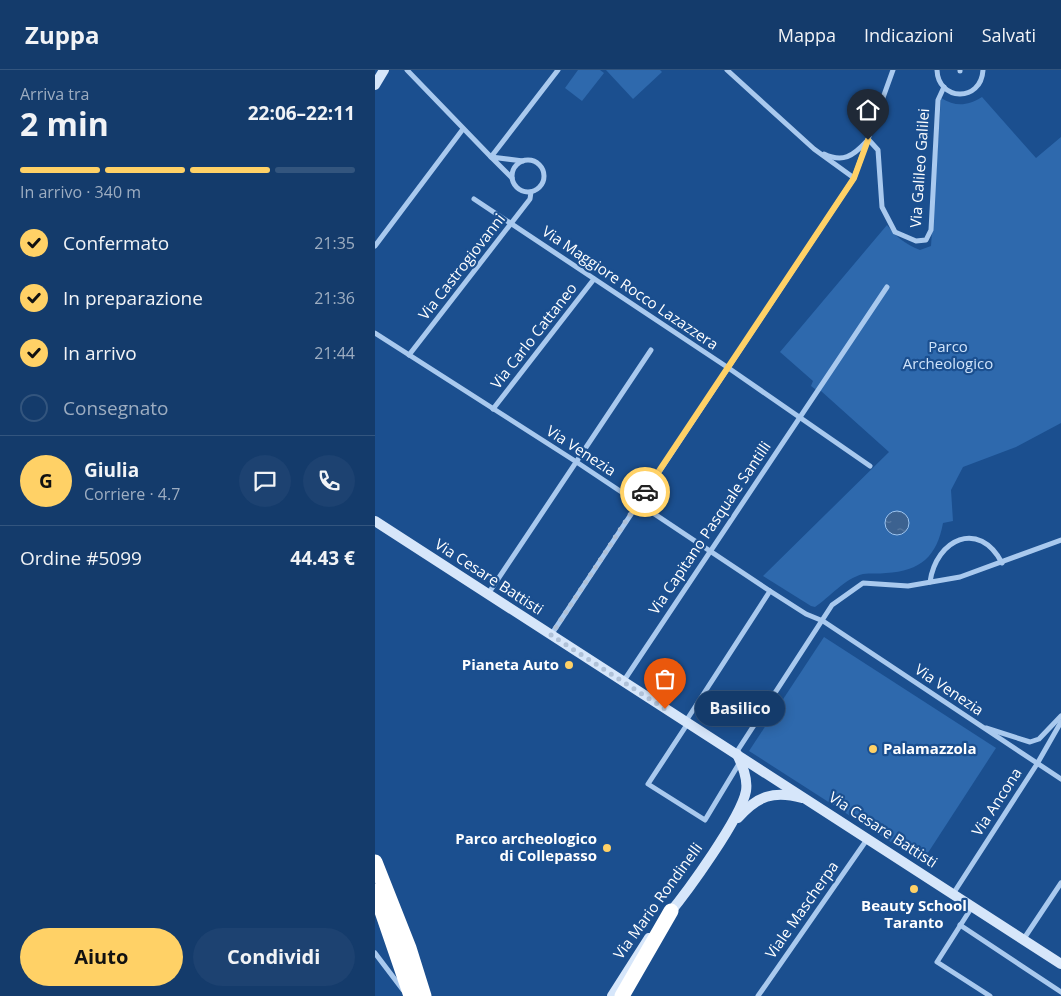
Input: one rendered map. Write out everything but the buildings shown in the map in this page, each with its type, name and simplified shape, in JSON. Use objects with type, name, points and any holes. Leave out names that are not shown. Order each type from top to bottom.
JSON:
[{"type":"highway","points":[[375,862],[403,949],[409,996]]},
{"type":"highway","points":[[375,890],[424,996]]},
{"type":"highway","points":[[615,994],[671,911]]},
{"type":"main road","points":[[375,84],[384,70]]},
{"type":"main road","name":"Via Cesare Battisti","points":[[375,520],[738,757],[812,802],[1061,964]]},
{"type":"main road","name":"Via Mario Rondinelli","points":[[727,830],[746,791],[746,779],[738,757]]},
{"type":"main road","name":"Via Mario Rondinelli","points":[[671,911],[727,830],[746,808],[767,795],[791,795],[812,802]]},
{"type":"street","points":[[407,70],[463,129],[491,157],[512,178],[521,190],[531,192],[542,183],[543,173],[533,161],[491,157]]},
{"type":"street","points":[[491,157],[558,70]]},
{"type":"street","points":[[727,70],[814,149],[854,178]]},
{"type":"street","points":[[551,635],[854,178],[893,70]]},
{"type":"street","points":[[937,70],[940,82],[944,87],[956,94],[970,92],[980,83],[983,70]]},
{"type":"street","name":"Via Galileo Galilei","points":[[868,140],[878,150],[882,207],[895,232],[916,241],[926,240],[931,230],[938,100],[944,87]]},
{"type":"street","points":[[375,246],[463,129]]},
{"type":"street","points":[[814,149],[834,159],[846,158],[856,152],[868,140]]},
{"type":"street","points":[[512,178],[513,169],[523,161]]},
{"type":"street","name":"Via Castrogiovanni","points":[[409,355],[530,199],[531,192]]},
{"type":"street","name":"Via Maggiore Rocco Lazazzera","points":[[474,199],[727,367],[870,466]]},
{"type":"street","name":"Via Carlo Cattaneo","points":[[493,409],[594,279]]},
{"type":"street","name":"Via Capitano Pasquale Santilli","points":[[623,682],[887,287]]},
{"type":"street","name":"Via Venezia","points":[[375,333],[770,591],[806,614],[823,621],[1061,779]]},
{"type":"street","points":[[488,594],[651,350]]},
{"type":"street","points":[[930,582],[932,567],[941,553],[950,543],[960,539],[974,538],[986,543],[996,552],[1002,563]]},
{"type":"street","points":[[770,591],[648,784],[705,820],[738,757],[832,604],[863,583],[908,586],[960,577],[1061,540]]},
{"type":"street","points":[[980,726],[1030,742],[1039,739],[1061,716]]},
{"type":"street","name":"Via Ancona","points":[[953,894],[1037,764],[1061,722]]},
{"type":"street","name":"Viale Mascherpa","points":[[758,996],[868,838]]},
{"type":"street","points":[[1023,940],[1061,883]]},
{"type":"street","points":[[972,906],[937,962],[990,996]]},
{"type":"street","points":[[960,925],[1061,992]]},
{"type":"street","points":[[375,953],[409,996]]},
{"type":"green space","points":[[578,70],[600,70],[604,73],[582,101],[565,88]]},
{"type":"green space","points":[[606,70],[660,70],[662,72],[633,99]]},
{"type":"green space","name":"Parco Archeologico","points":[[982,97],[1036,158],[1061,137],[1061,423],[1016,447],[963,467],[951,490],[953,521],[943,523],[932,553],[925,560],[909,569],[898,572],[856,576],[815,607],[811,606],[763,576],[889,452],[821,391],[819,392],[811,386],[813,381],[780,352],[887,225],[901,240],[915,248],[920,250],[931,246],[941,98],[952,103],[966,104]]},
{"type":"green space","name":"Palamazzola","points":[[824,637],[996,748],[922,862],[749,751]]},
{"type":"water","points":[[897,511],[906,514],[909,523],[906,532],[897,535],[888,532],[885,523],[888,514]]},
{"type":"way so far","points":[[645,492],[551,635],[665,709]]},
{"type":"place","name":"Pianeta Auto","points":[[569,665]]},
{"type":"place","name":"Basilico","points":[[665,709]]},
{"type":"place","name":"Palamazzola","points":[[873,749]]},
{"type":"place","name":"Parco archeologico di Collepasso","points":[[607,848]]},
{"type":"place","name":"Beauty School Taranto","points":[[914,889]]},
{"type":"route","points":[[645,492],[854,178],[868,140]]}]
